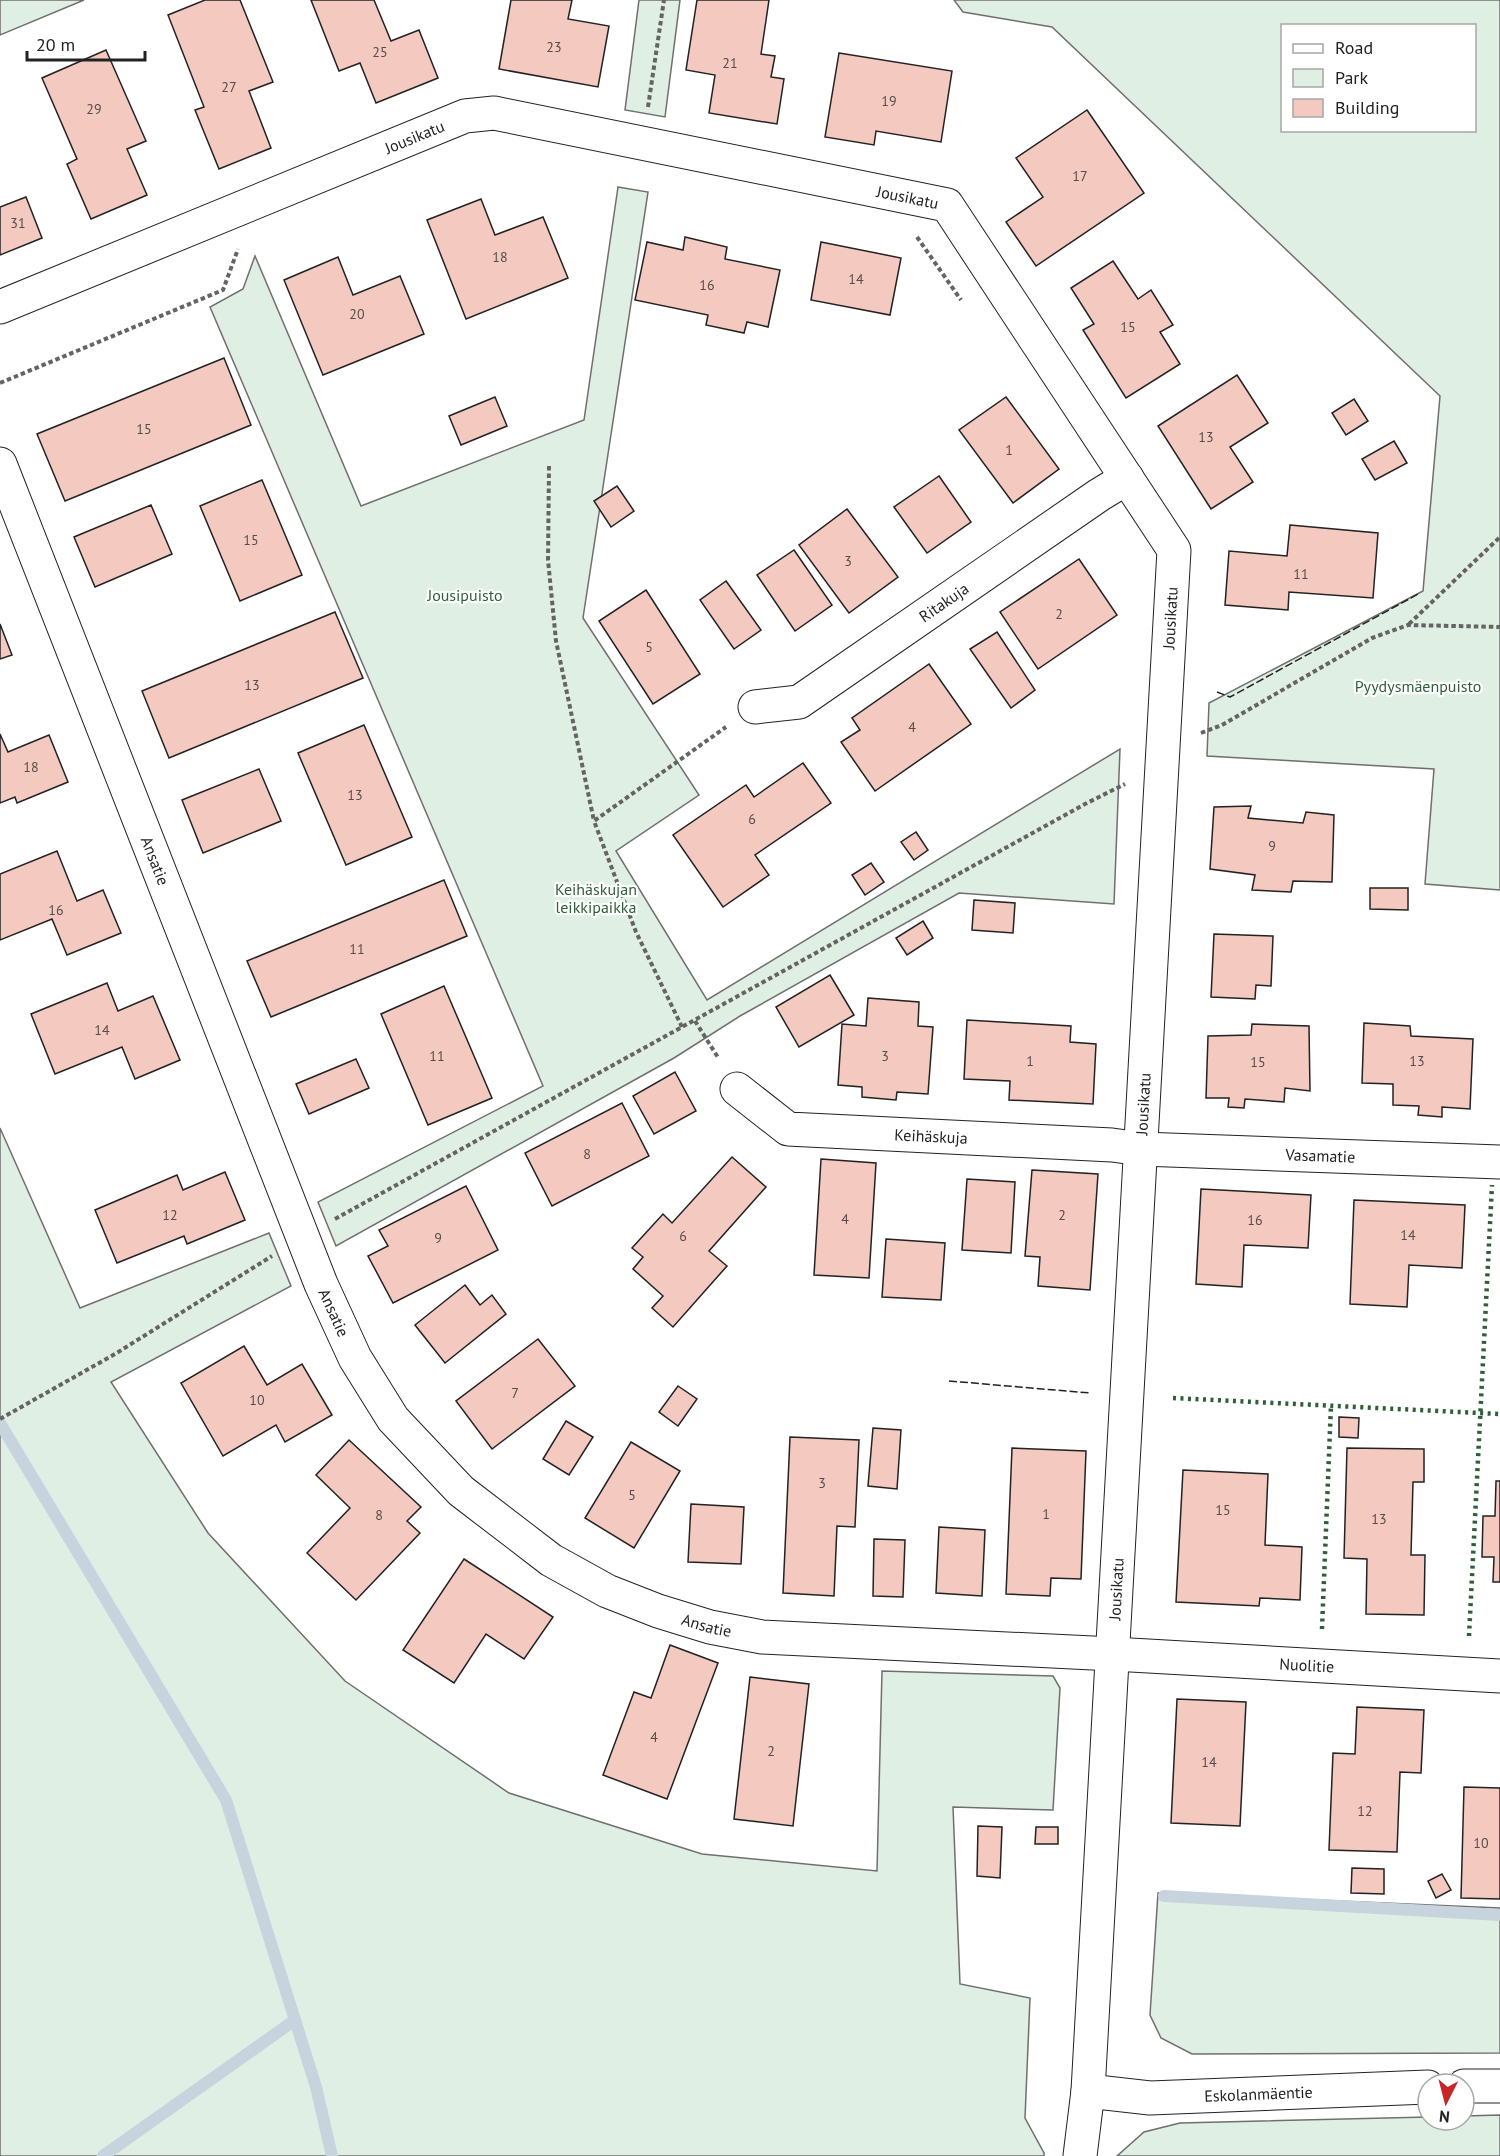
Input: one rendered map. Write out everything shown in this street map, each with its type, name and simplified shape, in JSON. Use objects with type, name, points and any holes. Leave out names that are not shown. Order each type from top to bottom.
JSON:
[{"type":"street","name":"Jousikatu","points":[[0,307],[465,116],[494,113],[947,205],[1174,550],[1088,2091],[1080,2156]]},
{"type":"street","name":"Ansatie","points":[[0,464],[302,1238],[355,1358],[393,1419],[461,1491],[550,1560],[607,1592],[658,1611],[710,1627],[762,1637],[1113,1654]]},
{"type":"street","name":"Ritakuja","points":[[755,707],[799,702],[1127,478]]},
{"type":"street","name":"Keihäskuja","points":[[737,1089],[788,1129],[1112,1145],[1141,1149]]},
{"type":"street","name":"Vasamatie","points":[[1141,1149],[1500,1162]]},
{"type":"street","name":"Nuolitie","points":[[1113,1654],[1500,1676]]},
{"type":"street","points":[[1476,2086],[1500,2086]]},
{"type":"street","name":"Eskolanmäentie","points":[[1088,2091],[1150,2098],[1416,2087]]},
{"type":"path","points":[[643,143],[664,0]]},
{"type":"path","points":[[917,237],[964,303]]},
{"type":"path","points":[[0,383],[223,290],[241,241]]},
{"type":"path","points":[[549,466],[548,560],[556,641],[594,821],[636,932],[682,1027]]},
{"type":"path","points":[[1408,625],[1500,537]]},
{"type":"path","points":[[1164,738],[1192,737],[1222,724],[1372,638],[1408,625],[1500,627]]},
{"type":"path","points":[[594,821],[755,707]]},
{"type":"path","points":[[0,1419],[115,1354],[302,1238],[682,1027],[695,1022],[1085,804],[1129,782],[1129,794]]},
{"type":"path","points":[[695,1022],[737,1089]]},
{"type":"green space","points":[[0,0],[84,0],[0,35]]},
{"type":"green space","points":[[639,0],[680,0],[665,117],[625,110]]},
{"type":"green space","name":"Pyydysmäenpuisto","points":[[954,0],[1500,0],[1500,890],[1425,884],[1434,769],[1207,756],[1209,703],[1423,591],[1440,396],[1052,27],[963,12]]},
{"type":"green space","name":"Jousipuisto","points":[[618,187],[648,192],[583,618],[699,795],[616,851],[707,1000],[1120,749],[1114,904],[959,893],[740,1016],[674,1058],[336,1246],[318,1202],[543,1086],[210,307],[243,289],[255,256],[361,506],[584,420]]},
{"type":"green space","points":[[0,1128],[80,1308],[269,1233],[291,1286],[111,1382],[208,1533],[345,1681],[509,1793],[702,1854],[877,1871],[882,1671],[1053,1676],[1060,1688],[1053,1810],[953,1807],[960,1984],[1030,1998],[1025,2118],[1044,2156],[0,2156]]},
{"type":"green space","points":[[1158,1893],[1500,1908],[1500,2053],[1192,2054],[1161,2038],[1150,2015]]},
{"type":"green space","points":[[1500,2115],[1500,2156],[1117,2156],[1144,2132],[1180,2123],[1416,2117],[1416,2132],[1476,2132],[1476,2116]]},
{"type":"building","points":[[205,0],[240,0],[273,82],[249,91],[271,148],[219,169],[195,110],[204,107],[168,15]]},
{"type":"building","points":[[311,0],[374,0],[391,41],[419,30],[438,78],[376,103],[360,63],[339,71]]},
{"type":"building","points":[[511,0],[572,0],[568,19],[609,26],[598,87],[499,69]]},
{"type":"building","points":[[697,0],[769,0],[761,54],[775,56],[771,77],[784,79],[777,124],[709,113],[715,75],[686,70]]},
{"type":"building","points":[[106,50],[146,141],[127,149],[147,195],[91,219],[67,164],[77,159],[42,78]]},
{"type":"building","points":[[839,53],[952,71],[941,142],[876,131],[874,145],[825,137]]},
{"type":"building","points":[[1087,110],[1144,193],[1036,266],[1006,222],[1043,197],[1016,158]]},
{"type":"building","points":[[26,197],[42,238],[0,255],[0,207]]},
{"type":"building","points":[[481,199],[495,235],[543,217],[568,278],[466,319],[427,220]]},
{"type":"building","points":[[685,237],[727,247],[725,259],[780,270],[768,327],[747,322],[744,333],[706,325],[708,315],[635,300],[647,242],[683,250]]},
{"type":"building","points":[[821,242],[901,258],[890,315],[811,300]]},
{"type":"building","points":[[338,257],[353,295],[400,276],[424,334],[323,375],[284,280]]},
{"type":"building","points":[[1113,261],[1138,299],[1151,290],[1173,325],[1160,332],[1180,364],[1126,398],[1083,330],[1094,324],[1071,288]]},
{"type":"building","points":[[224,358],[251,425],[65,501],[37,434]]},
{"type":"building","points":[[1237,375],[1268,423],[1230,447],[1253,482],[1211,509],[1158,426]]},
{"type":"building","points":[[495,397],[507,426],[461,445],[449,416]]},
{"type":"building","points":[[1006,397],[1059,469],[1013,503],[959,430]]},
{"type":"building","points":[[1354,399],[1368,421],[1346,435],[1332,413]]},
{"type":"building","points":[[1394,441],[1407,463],[1375,480],[1362,459]]},
{"type":"building","points":[[939,476],[971,522],[927,553],[894,507]]},
{"type":"building","points":[[262,480],[302,575],[240,601],[200,506]]},
{"type":"building","points":[[617,486],[634,511],[611,527],[594,501]]},
{"type":"building","points":[[151,505],[172,554],[95,587],[74,537]]},
{"type":"building","points":[[847,509],[898,577],[849,613],[799,545]]},
{"type":"building","points":[[1290,525],[1378,533],[1373,598],[1289,592],[1288,610],[1225,605],[1229,551],[1287,556]]},
{"type":"building","points":[[794,550],[832,605],[795,631],[757,575]]},
{"type":"building","points":[[1079,559],[1117,615],[1038,669],[1000,612]]},
{"type":"building","points":[[726,581],[761,630],[734,649],[700,600]]},
{"type":"building","points":[[646,590],[700,674],[653,704],[599,621]]},
{"type":"building","points":[[335,612],[363,678],[169,758],[142,691]]},
{"type":"building","points":[[0,624],[12,655],[0,659]]},
{"type":"building","points":[[997,632],[1035,690],[1011,708],[970,649]]},
{"type":"building","points":[[929,664],[971,724],[875,791],[841,742],[860,730],[852,718]]},
{"type":"building","points":[[364,725],[412,837],[346,865],[298,753]]},
{"type":"building","points":[[0,734],[8,752],[49,735],[68,782],[17,803],[15,797],[0,803]]},
{"type":"building","points":[[803,763],[831,803],[755,855],[769,875],[723,907],[673,835],[746,785],[754,797]]},
{"type":"building","points":[[259,769],[281,821],[203,853],[182,800]]},
{"type":"building","points":[[1251,806],[1248,818],[1303,823],[1306,812],[1334,815],[1332,882],[1293,881],[1291,892],[1252,890],[1255,875],[1210,869],[1214,807]]},
{"type":"building","points":[[916,832],[928,850],[914,860],[901,842]]},
{"type":"building","points":[[57,851],[77,901],[103,890],[121,933],[67,955],[52,919],[0,940],[0,874]]},
{"type":"building","points":[[871,863],[884,882],[865,895],[852,875]]},
{"type":"building","points":[[444,880],[467,936],[271,1017],[247,961]]},
{"type":"building","points":[[1370,888],[1408,888],[1408,910],[1370,909]]},
{"type":"building","points":[[974,900],[1015,903],[1013,933],[972,930]]},
{"type":"building","points":[[923,921],[933,938],[907,955],[896,938]]},
{"type":"building","points":[[1214,934],[1273,936],[1271,986],[1256,985],[1255,999],[1211,997]]},
{"type":"building","points":[[830,975],[854,1015],[799,1047],[776,1007]]},
{"type":"building","points":[[107,983],[118,1011],[153,996],[180,1060],[135,1079],[122,1047],[55,1074],[31,1014]]},
{"type":"building","points":[[444,986],[492,1098],[428,1125],[381,1014]]},
{"type":"building","points":[[868,998],[919,1002],[918,1026],[933,1027],[928,1094],[897,1092],[896,1100],[862,1097],[862,1087],[838,1085],[842,1024],[866,1026]]},
{"type":"building","points":[[967,1020],[1071,1026],[1070,1042],[1096,1044],[1093,1104],[1009,1100],[1010,1081],[964,1079]]},
{"type":"building","points":[[1364,1023],[1410,1026],[1411,1036],[1473,1039],[1470,1109],[1442,1107],[1442,1117],[1418,1115],[1419,1106],[1393,1105],[1393,1084],[1362,1083]]},
{"type":"building","points":[[1252,1024],[1309,1026],[1310,1091],[1285,1088],[1284,1102],[1245,1099],[1244,1108],[1228,1107],[1229,1098],[1206,1098],[1208,1036],[1251,1035]]},
{"type":"building","points":[[356,1059],[369,1088],[309,1114],[296,1084]]},
{"type":"building","points":[[675,1072],[696,1111],[654,1134],[633,1096]]},
{"type":"building","points":[[622,1103],[649,1156],[552,1206],[525,1153]]},
{"type":"building","points":[[732,1157],[766,1187],[709,1251],[727,1266],[673,1327],[652,1308],[663,1296],[633,1269],[643,1257],[632,1248],[663,1214],[672,1223]]},
{"type":"building","points":[[821,1159],[876,1163],[869,1278],[814,1275]]},
{"type":"building","points":[[1032,1170],[1098,1174],[1090,1290],[1038,1286],[1040,1257],[1025,1256]]},
{"type":"building","points":[[225,1172],[245,1220],[187,1244],[184,1236],[117,1263],[95,1210],[177,1175],[183,1190]]},
{"type":"building","points":[[967,1179],[1015,1182],[1011,1253],[962,1250]]},
{"type":"building","points":[[466,1186],[498,1250],[393,1303],[368,1256],[388,1246],[379,1230]]},
{"type":"building","points":[[1201,1189],[1311,1195],[1308,1248],[1244,1245],[1242,1287],[1196,1284]]},
{"type":"building","points":[[1354,1200],[1465,1205],[1462,1268],[1409,1265],[1407,1307],[1350,1304]]},
{"type":"building","points":[[886,1239],[945,1243],[941,1300],[882,1297]]},
{"type":"building","points":[[465,1285],[480,1305],[492,1295],[506,1314],[445,1363],[415,1325]]},
{"type":"building","points":[[538,1339],[575,1386],[492,1449],[456,1401]]},
{"type":"building","points":[[244,1346],[267,1385],[302,1364],[332,1415],[285,1442],[276,1425],[223,1456],[181,1383]]},
{"type":"building","points":[[678,1386],[697,1399],[678,1426],[659,1412]]},
{"type":"building","points":[[1339,1417],[1359,1418],[1358,1438],[1339,1437]]},
{"type":"building","points":[[566,1421],[593,1437],[569,1475],[543,1459]]},
{"type":"building","points":[[873,1428],[901,1430],[897,1489],[868,1486]]},
{"type":"building","points":[[790,1437],[859,1440],[855,1527],[837,1526],[834,1596],[783,1593]]},
{"type":"building","points":[[349,1440],[421,1507],[407,1521],[420,1533],[356,1600],[307,1553],[350,1508],[316,1475]]},
{"type":"building","points":[[631,1442],[680,1471],[634,1548],[585,1518]]},
{"type":"building","points":[[1012,1448],[1086,1451],[1081,1579],[1051,1578],[1050,1596],[1006,1594]]},
{"type":"building","points":[[1347,1448],[1424,1449],[1424,1482],[1413,1482],[1411,1555],[1425,1555],[1424,1615],[1366,1614],[1367,1559],[1344,1558]]},
{"type":"building","points":[[1183,1470],[1268,1474],[1265,1545],[1302,1547],[1300,1600],[1260,1598],[1259,1606],[1176,1602]]},
{"type":"building","points":[[1496,1481],[1500,1481],[1500,1582],[1493,1582],[1494,1557],[1482,1557],[1483,1516],[1495,1516]]},
{"type":"building","points":[[691,1504],[744,1507],[741,1564],[688,1562]]},
{"type":"building","points":[[939,1527],[985,1530],[982,1596],[936,1593]]},
{"type":"building","points":[[874,1539],[905,1540],[903,1597],[873,1596]]},
{"type":"building","points":[[464,1559],[553,1617],[524,1659],[486,1634],[454,1683],[403,1650]]},
{"type":"building","points":[[670,1645],[718,1663],[667,1799],[603,1775],[634,1692],[651,1698]]},
{"type":"building","points":[[750,1677],[809,1684],[793,1826],[734,1819]]},
{"type":"building","points":[[1177,1699],[1246,1702],[1240,1826],[1171,1823]]},
{"type":"building","points":[[1357,1707],[1424,1710],[1421,1773],[1400,1772],[1397,1852],[1329,1850],[1333,1753],[1355,1754]]},
{"type":"building","points":[[1464,1787],[1500,1788],[1500,1899],[1461,1898]]},
{"type":"building","points":[[978,1826],[1002,1827],[1000,1878],[977,1876]]},
{"type":"building","points":[[1036,1827],[1058,1827],[1058,1844],[1035,1844]]},
{"type":"building","points":[[1352,1868],[1384,1869],[1384,1894],[1351,1893]]},
{"type":"building","points":[[1442,1874],[1451,1890],[1436,1898],[1428,1881]]},
{"type":"waterway","points":[[0,1423],[226,1800],[316,2087],[332,2156]]},
{"type":"waterway","points":[[1164,1896],[1500,1915]]},
{"type":"waterway","points":[[103,2156],[295,2020]]},
{"type":"hedge","points":[[1469,1636],[1492,1185]]},
{"type":"hedge","points":[[1173,1398],[1500,1414]]},
{"type":"hedge","points":[[1322,1629],[1331,1405]]},
{"type":"fence","points":[[1217,692],[1230,697],[1420,593]]},
{"type":"fence","points":[[949,1381],[1090,1393]]},
{"type":"park label","name":"Keihäskujan leikkipaikka","points":[[596,898]]}]
